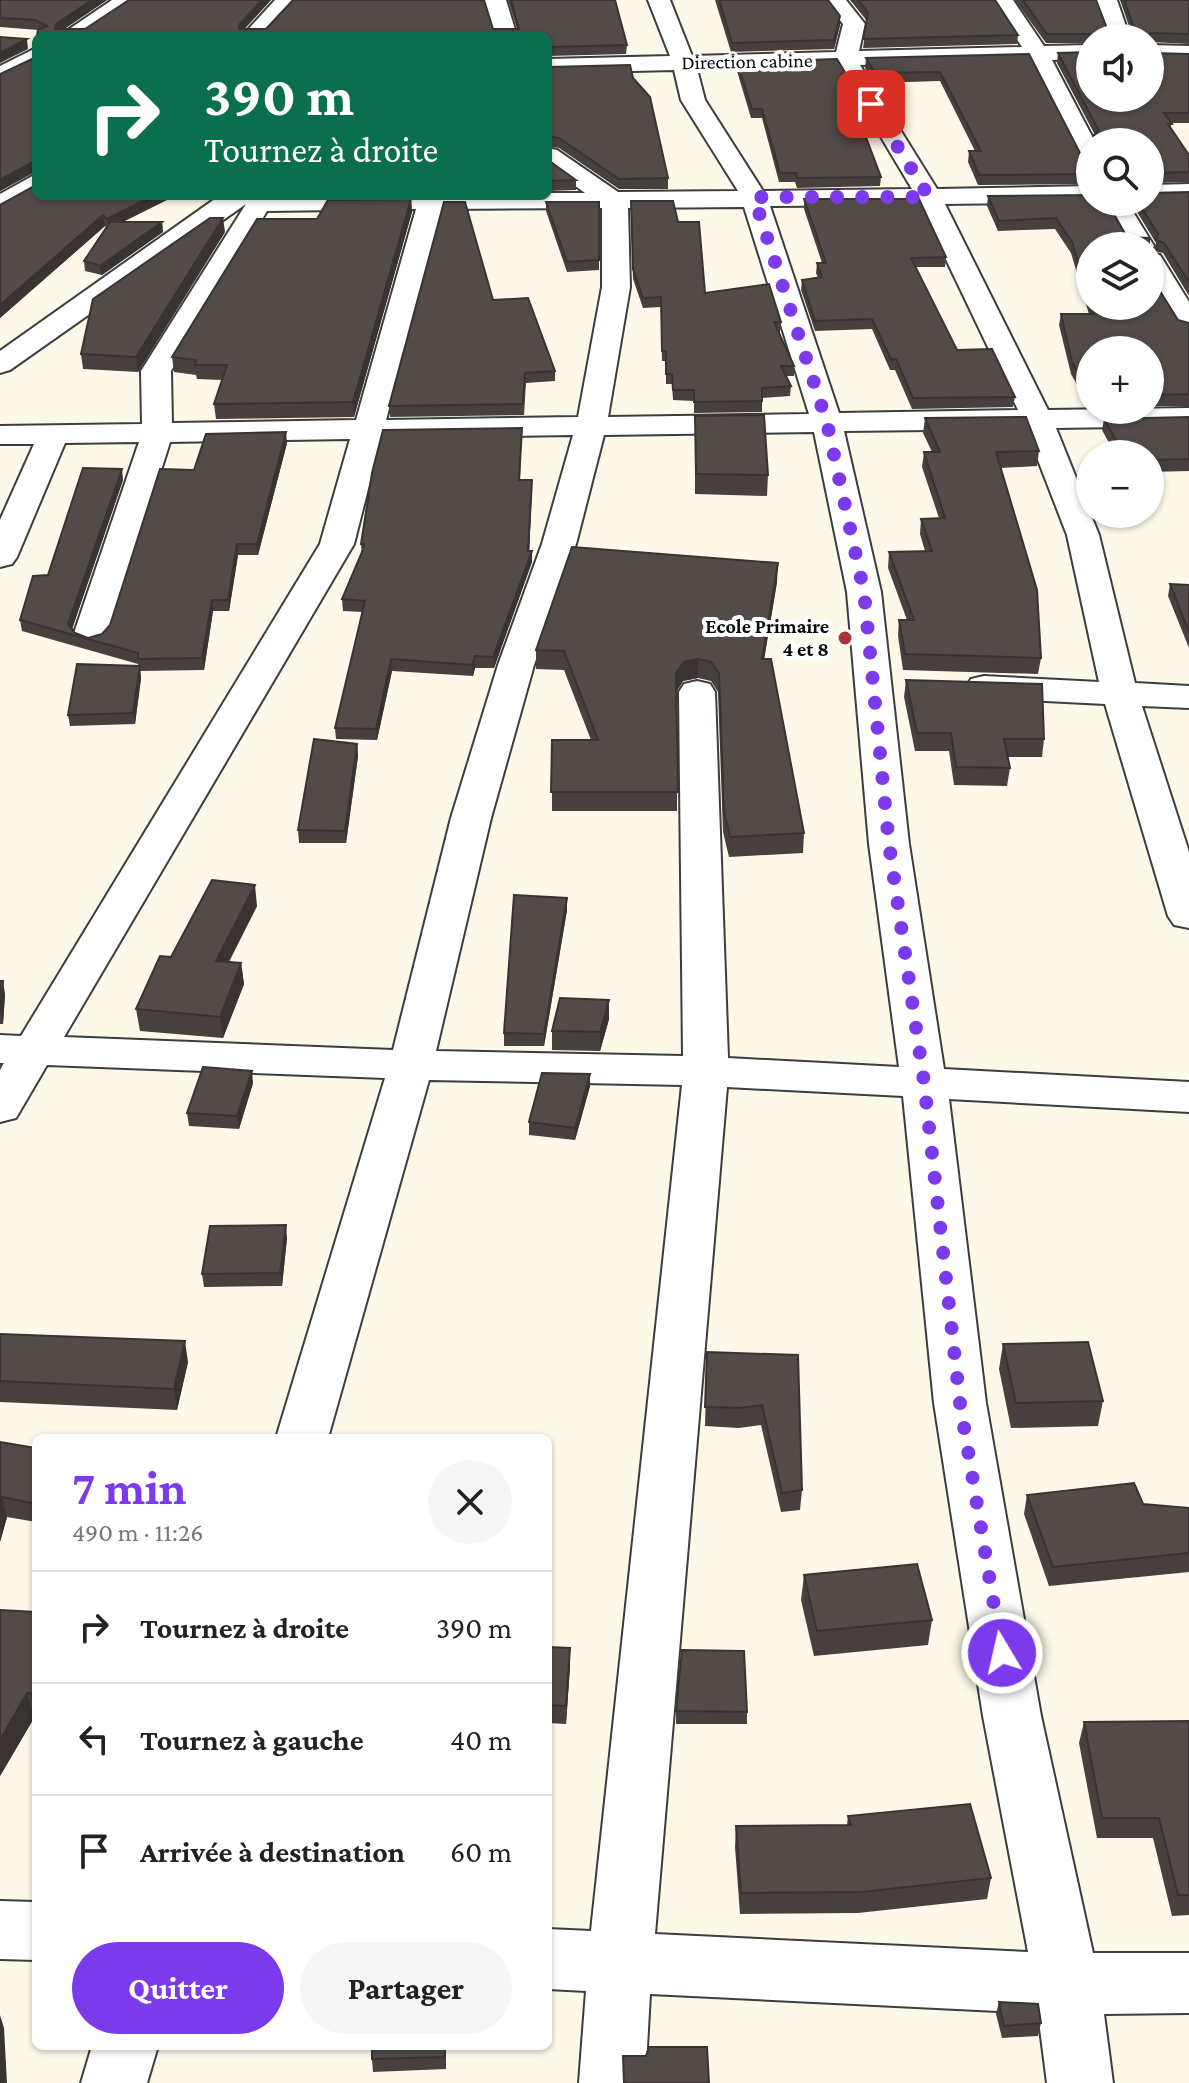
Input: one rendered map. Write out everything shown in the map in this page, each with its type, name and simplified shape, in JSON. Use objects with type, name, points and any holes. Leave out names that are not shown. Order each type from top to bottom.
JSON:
[{"type":"street","points":[[76,32],[127,0]]},
{"type":"street","points":[[257,32],[287,0]]},
{"type":"street","points":[[495,0],[505,32]]},
{"type":"street","points":[[659,0],[684,63],[693,100],[754,197],[827,423],[864,592],[890,684],[889,844],[924,1082],[960,1403],[1012,1716],[1067,1984],[1080,2083]]},
{"type":"street","points":[[835,0],[854,24],[846,59],[856,81],[929,197],[1037,419],[1088,551],[1119,691],[1189,916]]},
{"type":"street","points":[[1002,0],[1038,54],[1076,129]]},
{"type":"street","points":[[1106,0],[1114,24]]},
{"type":"street","points":[[0,75],[32,44]]},
{"type":"street","points":[[1164,52],[1189,53]]},
{"type":"street","name":"Direction cabine","points":[[552,66],[1076,53]]},
{"type":"street","points":[[552,158],[615,202]]},
{"type":"street","points":[[0,205],[32,185]]},
{"type":"street","points":[[1164,193],[1189,192]]},
{"type":"street","points":[[370,200],[615,202],[754,197],[1076,194]]},
{"type":"street","points":[[0,364],[246,200]]},
{"type":"street","points":[[91,636],[157,433],[156,371],[248,200]]},
{"type":"street","points":[[0,1107],[16,1050],[337,544],[431,201]]},
{"type":"street","points":[[303,1434],[411,1065],[471,818],[516,665],[559,544],[592,424],[616,287],[615,202]]},
{"type":"street","points":[[1164,284],[1189,324]]},
{"type":"street","points":[[0,435],[1189,417]]},
{"type":"street","points":[[0,557],[53,435]]},
{"type":"street","points":[[951,686],[1119,691],[1189,697]]},
{"type":"street","points":[[612,2083],[620,1964],[706,1071],[697,692]]},
{"type":"street","points":[[16,1050],[411,1065],[706,1071],[1189,1097]]},
{"type":"street","points":[[0,1930],[32,1931]]},
{"type":"street","points":[[552,1959],[1067,1984],[1189,1983]]},
{"type":"street","points":[[114,2083],[124,2050]]},
{"type":"building","points":[[0,0],[92,0],[56,24],[55,29],[85,29],[129,0],[262,0],[239,25],[239,29],[266,29],[293,0],[484,0],[493,29],[519,29],[511,0],[615,0],[627,45],[552,47],[552,32],[38,32],[47,26],[35,20],[0,18]]},
{"type":"building","points":[[719,0],[828,0],[840,16],[834,40],[732,43]]},
{"type":"building","points":[[858,0],[995,0],[1018,35],[863,39],[868,13]]},
{"type":"building","points":[[1023,0],[1096,0],[1105,24],[1076,24],[1076,34],[1047,34]]},
{"type":"building","points":[[1124,0],[1189,0],[1189,34],[1164,33],[1164,24],[1133,24]]},
{"type":"building","points":[[0,37],[27,39],[0,53]]},
{"type":"building","points":[[1076,52],[1076,87],[1058,53]]},
{"type":"building","points":[[1164,53],[1189,54],[1189,113],[1164,113],[1189,155],[1189,172],[1164,173],[1164,128],[1097,128],[1089,112],[1164,112]]},
{"type":"building","points":[[1029,54],[1076,145],[1076,174],[979,175],[969,151],[981,151],[940,72],[875,73],[866,58]]},
{"type":"building","points":[[32,59],[32,163],[0,180],[0,74]]},
{"type":"building","points":[[837,59],[846,74],[842,74],[881,177],[797,178],[796,173],[780,173],[762,109],[752,109],[737,62]]},
{"type":"building","points":[[630,65],[633,78],[650,97],[668,178],[619,179],[559,138],[552,137],[552,67]]},
{"type":"building","points":[[552,163],[576,180],[552,181]]},
{"type":"building","points":[[32,187],[32,200],[145,200],[107,219],[103,215],[0,305],[0,205]]},
{"type":"building","points":[[1189,192],[1189,282],[1164,243],[1164,232],[1157,232],[1147,216],[1164,216],[1164,193]]},
{"type":"building","points":[[1076,195],[1076,216],[1115,216],[1124,232],[1076,232],[1076,255],[1072,242],[1056,218],[999,221],[988,196]]},
{"type":"building","points":[[804,199],[919,199],[946,257],[911,258],[957,350],[992,349],[1015,397],[913,398],[896,359],[891,359],[872,319],[815,321],[802,280],[822,277],[817,263],[826,263]]},
{"type":"building","points":[[328,200],[411,200],[353,402],[214,404],[227,365],[195,365],[196,360],[172,357],[257,219],[317,219]]},
{"type":"building","points":[[631,201],[673,201],[678,222],[699,222],[705,293],[769,284],[781,322],[774,322],[794,366],[781,366],[791,386],[762,388],[762,401],[694,402],[694,390],[673,390],[672,374],[666,374],[666,351],[662,351],[661,297],[643,298],[633,269]]},
{"type":"building","points":[[444,202],[465,202],[493,300],[528,298],[555,371],[525,373],[523,404],[389,406]]},
{"type":"building","points":[[546,202],[599,202],[599,260],[567,262]]},
{"type":"building","points":[[210,218],[223,218],[136,357],[81,354],[93,299]]},
{"type":"building","points":[[110,222],[162,222],[100,266],[84,261]]},
{"type":"building","points":[[1164,298],[1178,320],[1189,323],[1189,394],[1164,395],[1164,336],[1076,336],[1076,369],[1061,314],[1076,314],[1076,320],[1164,320]]},
{"type":"building","points":[[764,415],[768,475],[696,474],[695,416]]},
{"type":"building","points":[[1026,417],[1039,451],[996,452],[1037,590],[1041,658],[905,654],[899,620],[914,620],[889,552],[932,551],[921,519],[945,518],[924,452],[940,452],[925,418]]},
{"type":"building","points":[[1189,417],[1189,459],[1164,460],[1164,440],[1116,440],[1107,424],[1164,424],[1164,418]]},
{"type":"building","points":[[522,428],[519,480],[532,480],[528,551],[532,551],[493,657],[475,656],[472,665],[391,659],[376,729],[335,728],[365,601],[342,599],[364,544],[361,544],[372,473],[383,430]]},
{"type":"building","points":[[286,432],[257,544],[237,544],[228,600],[212,600],[202,658],[138,659],[138,653],[20,620],[33,576],[48,575],[83,468],[122,469],[68,624],[75,633],[88,638],[102,634],[110,625],[160,469],[194,470],[206,434]]},
{"type":"building","points":[[572,547],[778,563],[762,659],[771,659],[804,833],[730,837],[724,812],[719,673],[711,662],[698,659],[684,662],[676,673],[678,792],[551,792],[552,740],[598,740],[564,651],[536,650]]},
{"type":"building","points":[[1170,584],[1189,585],[1189,632]]},
{"type":"building","points":[[77,664],[140,666],[133,713],[68,715]]},
{"type":"building","points":[[906,680],[1042,684],[1044,739],[1004,739],[1010,768],[956,767],[951,733],[917,733]]},
{"type":"building","points":[[314,739],[357,744],[345,831],[298,830]]},
{"type":"building","points":[[212,880],[255,885],[216,961],[241,963],[220,1017],[136,1009],[160,956],[171,957]]},
{"type":"building","points":[[514,895],[567,898],[544,1034],[504,1033]]},
{"type":"building","points":[[0,981],[3,981],[1,1011],[0,1011]]},
{"type":"building","points":[[560,998],[609,1000],[600,1032],[552,1031]]},
{"type":"building","points":[[203,1067],[252,1071],[237,1116],[187,1113]]},
{"type":"building","points":[[542,1073],[590,1074],[575,1128],[529,1122]]},
{"type":"building","points":[[286,1225],[280,1273],[202,1274],[210,1226]]},
{"type":"building","points":[[0,1334],[185,1341],[174,1389],[0,1381]]},
{"type":"building","points":[[1088,1342],[1103,1401],[1016,1403],[1003,1344]]},
{"type":"building","points":[[707,1352],[798,1355],[802,1490],[782,1493],[762,1405],[705,1407]]},
{"type":"building","points":[[0,1442],[32,1447],[32,1503],[2,1497],[0,1504]]},
{"type":"building","points":[[1134,1483],[1143,1504],[1189,1508],[1189,1553],[1053,1567],[1027,1495]]},
{"type":"building","points":[[917,1564],[932,1620],[817,1631],[804,1575]]},
{"type":"building","points":[[0,1610],[32,1612],[32,1694],[27,1693],[0,1740]]},
{"type":"building","points":[[552,1647],[570,1648],[566,1706],[552,1705]]},
{"type":"building","points":[[682,1650],[744,1651],[747,1712],[676,1711]]},
{"type":"building","points":[[1189,1721],[1189,1895],[1178,1895],[1159,1818],[1102,1818],[1084,1722]]},
{"type":"building","points":[[970,1804],[991,1878],[861,1892],[741,1893],[736,1826],[851,1825],[848,1816]]},
{"type":"building","points":[[999,2002],[1038,2004],[1041,2023],[1004,2026]]},
{"type":"building","points":[[649,2047],[707,2047],[709,2083],[624,2083],[623,2056],[646,2056]]},
{"type":"building","points":[[372,2050],[445,2050],[445,2057],[372,2059]]},
{"type":"place","name":"Ecole Primaire 4 et 8","points":[[845,638]]},
{"type":"route","points":[[871,104],[929,197],[754,197],[827,423],[864,592],[889,844],[924,1082],[960,1403],[1002,1653]]}]
